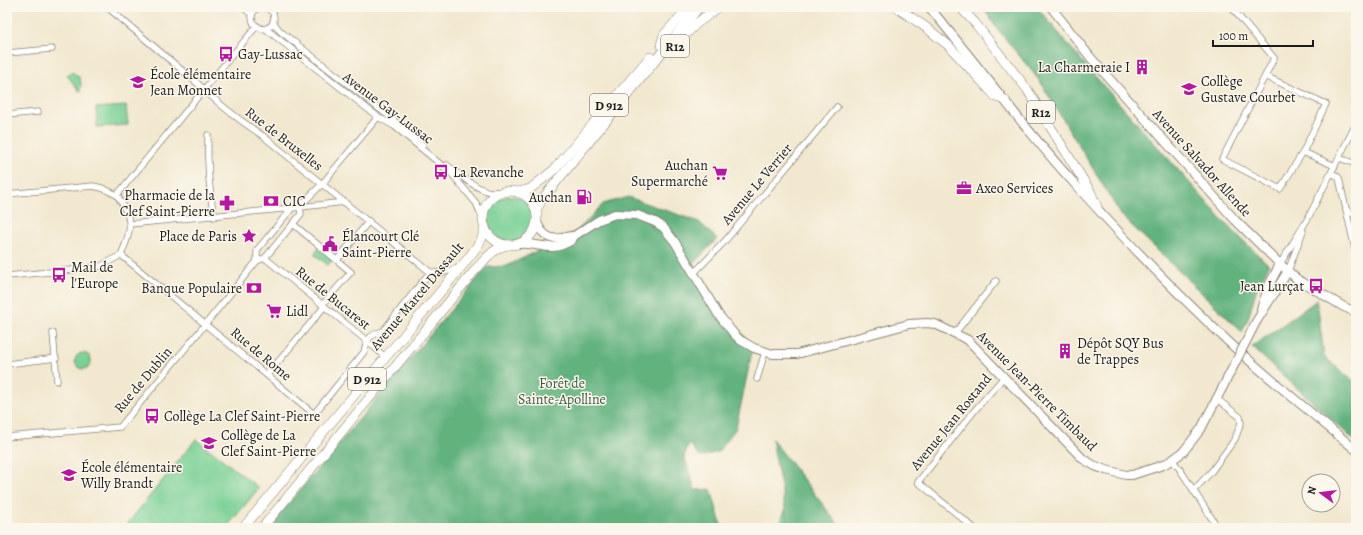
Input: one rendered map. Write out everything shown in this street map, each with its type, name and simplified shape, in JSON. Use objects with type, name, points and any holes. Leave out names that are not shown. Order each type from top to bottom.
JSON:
[{"type":"main road","name":"R12","points":[[661,45],[664,35],[689,7]]},
{"type":"main road","name":"D 912","points":[[518,192],[530,189],[554,170],[692,7]]},
{"type":"main road","name":"D 912","points":[[536,210],[544,197],[699,7]]},
{"type":"main road","name":"R12","points":[[633,88],[645,78],[697,23],[719,7]]},
{"type":"main road","name":"R12","points":[[896,7],[948,45],[996,97],[1005,100]]},
{"type":"main road","name":"R12","points":[[960,7],[975,23]]},
{"type":"main road","name":"R12","points":[[964,7],[1027,89],[1090,191],[1097,207]]},
{"type":"main road","points":[[504,191],[518,192],[529,199],[536,210],[537,222],[529,237],[513,244],[501,243],[488,234],[484,223],[484,210],[489,201],[496,195],[504,191]]},
{"type":"main road","name":"Avenue Marcel Dassault","points":[[243,528],[461,267],[480,242],[484,234],[484,223]]},
{"type":"main road","name":"Avenue Marcel Dassault","points":[[262,528],[472,274],[492,253],[501,247],[513,244]]},
{"type":"street","name":"Rue de Bruxelles","points":[[107,7],[245,124],[263,136],[430,272]]},
{"type":"street","points":[[243,7],[252,15],[256,27],[266,29],[272,25],[273,22],[274,16],[271,8]]},
{"type":"street","name":"R12","points":[[929,7],[1072,182],[1130,244],[1233,346],[1356,450]]},
{"type":"street","name":"Avenue Salvador Allende","points":[[1051,7],[1091,58],[1236,220],[1288,271],[1305,284],[1344,307],[1356,312]]},
{"type":"street","points":[[1231,7],[1274,58],[1222,159],[1280,189],[1303,152],[1326,104],[1265,76]]},
{"type":"street","points":[[252,15],[256,8]]},
{"type":"street","name":"Avenue Gay-Lussac","points":[[273,22],[280,31],[390,117],[457,174],[484,190],[493,192],[504,191]]},
{"type":"street","points":[[117,195],[203,89],[256,27]]},
{"type":"street","name":"Avenue Gay-Lussac","points":[[266,29],[378,117],[394,126],[447,170],[460,182],[476,203],[484,223]]},
{"type":"street","points":[[7,53],[52,49]]},
{"type":"street","name":"Avenue Le Verrier","points":[[694,273],[725,241],[837,107]]},
{"type":"street","points":[[7,115],[38,112]]},
{"type":"street","points":[[300,206],[322,184],[378,117]]},
{"type":"street","points":[[1280,264],[1307,220],[1355,126]]},
{"type":"street","points":[[1355,126],[1356,138]]},
{"type":"street","points":[[208,134],[212,208],[214,217]]},
{"type":"street","points":[[1303,152],[1335,166]]},
{"type":"street","points":[[1339,158],[1356,164]]},
{"type":"street","points":[[1331,173],[1339,178],[1356,251]]},
{"type":"street","points":[[7,194],[93,186],[102,188],[117,195],[126,209],[130,224],[128,239],[121,255],[101,266],[7,276]]},
{"type":"street","points":[[130,224],[214,217],[345,202]]},
{"type":"street","points":[[257,261],[265,258],[301,214],[300,206]]},
{"type":"street","name":"Rue de Dublin","points":[[7,437],[120,427],[257,261],[258,250],[292,208]]},
{"type":"street","points":[[1346,209],[1356,216]]},
{"type":"street","name":"Avenue Jean-Pierre Timbaud","points":[[513,244],[526,243],[545,247],[559,247],[572,240],[574,236],[605,217],[622,214],[642,216],[655,222],[666,230],[686,258],[718,314],[734,334],[740,340],[765,352],[782,355],[797,354],[909,324],[935,324],[968,340],[1077,454],[1095,466],[1118,474],[1132,475],[1172,460],[1183,452],[1193,441],[1217,399],[1257,320],[1288,271]]},
{"type":"street","points":[[1288,271],[1307,220]]},
{"type":"street","points":[[337,260],[368,221]]},
{"type":"street","name":"Avenue Jean-Pierre Timbaud","points":[[537,222],[540,231],[547,236],[558,239],[574,236]]},
{"type":"street","points":[[267,375],[351,272],[292,224]]},
{"type":"street","name":"Rue de Rome","points":[[121,255],[314,414],[364,352],[367,341]]},
{"type":"street","name":"Rue de Bucarest","points":[[265,258],[385,357]]},
{"type":"street","name":"Avenue Jean-Pierre Timbaud","points":[[1257,320],[1267,290],[1280,264]]},
{"type":"street","points":[[367,341],[373,334],[383,331],[430,272],[442,273],[461,267]]},
{"type":"street","points":[[955,333],[996,282]]},
{"type":"street","points":[[53,333],[58,381]]},
{"type":"street","points":[[757,379],[765,352]]},
{"type":"street","points":[[7,364],[56,358]]},
{"type":"street","name":"Avenue Jean Rostand","points":[[974,528],[918,482],[975,410],[1004,377]]},
{"type":"street","points":[[1193,491],[1222,458],[1235,439],[1241,423],[1240,417],[1217,399]]},
{"type":"street","points":[[1172,460],[1179,468],[1218,528]]},
{"type":"green space","points":[[983,7],[1037,7],[1087,67],[1227,225],[1269,265],[1256,291],[1248,319],[1242,332],[1121,215],[1039,80],[995,26]]},
{"type":"green space","points":[[72,72],[80,78],[80,92],[67,75]]},
{"type":"green space","points":[[126,106],[128,125],[97,127],[96,108]]},
{"type":"green space","points":[[511,196],[524,200],[530,206],[534,219],[530,232],[524,238],[511,242],[498,238],[492,232],[488,219],[492,206],[498,200]]},
{"type":"green space","name":"Forêt de Sainte-Apolline","points":[[628,197],[699,222],[717,239],[690,267],[694,275],[753,347],[736,428],[718,452],[700,457],[689,443],[684,456],[695,490],[711,489],[722,528],[268,528],[487,267],[507,266],[577,231],[603,204]]},
{"type":"green space","points":[[322,245],[335,256],[328,265],[314,254]]},
{"type":"green space","points":[[1317,300],[1324,357],[1356,383],[1356,442],[1252,347]]},
{"type":"green space","points":[[83,353],[90,358],[91,361],[86,368],[83,369],[76,364],[75,361],[80,354]]},
{"type":"green space","points":[[196,439],[259,488],[226,528],[124,528]]},
{"type":"green space","points":[[772,439],[841,528],[787,528]]},
{"type":"green space","points":[[785,509],[787,528],[779,528]]},
{"type":"place","name":"Gay-Lussac","points":[[226,54]]},
{"type":"place","name":"La Charmeraie I","points":[[1142,67]]},
{"type":"place","name":"École élémentaire Jean Monnet","points":[[138,82]]},
{"type":"place","name":"Collège Gustave Courbet","points":[[1189,89]]},
{"type":"place","name":"La Revanche","points":[[441,172]]},
{"type":"place","name":"Auchan Supermarché","points":[[720,173]]},
{"type":"place","name":"Axeo Services","points":[[964,188]]},
{"type":"place","name":"Auchan","points":[[584,197]]},
{"type":"place","name":"CIC","points":[[271,201]]},
{"type":"place","name":"Pharmacie de la Clef Saint-Pierre","points":[[227,203]]},
{"type":"place","name":"Place de Paris","points":[[249,236]]},
{"type":"place","name":"Élancourt Clé Saint-Pierre","points":[[330,244]]},
{"type":"place","name":"Mail de l'Europe","points":[[59,275]]},
{"type":"place","name":"Jean Lurçat","points":[[1316,286]]},
{"type":"place","name":"Banque Populaire","points":[[254,288]]},
{"type":"place","name":"Lidl","points":[[274,311]]},
{"type":"place","name":"Dépôt SQY Bus de Trappes","points":[[1065,351]]},
{"type":"place","name":"Collège La Clef Saint-Pierre","points":[[152,416]]},
{"type":"place","name":"Collège de La Clef Saint-Pierre","points":[[209,443]]},
{"type":"place","name":"École élémentaire Willy Brandt","points":[[69,475]]}]
